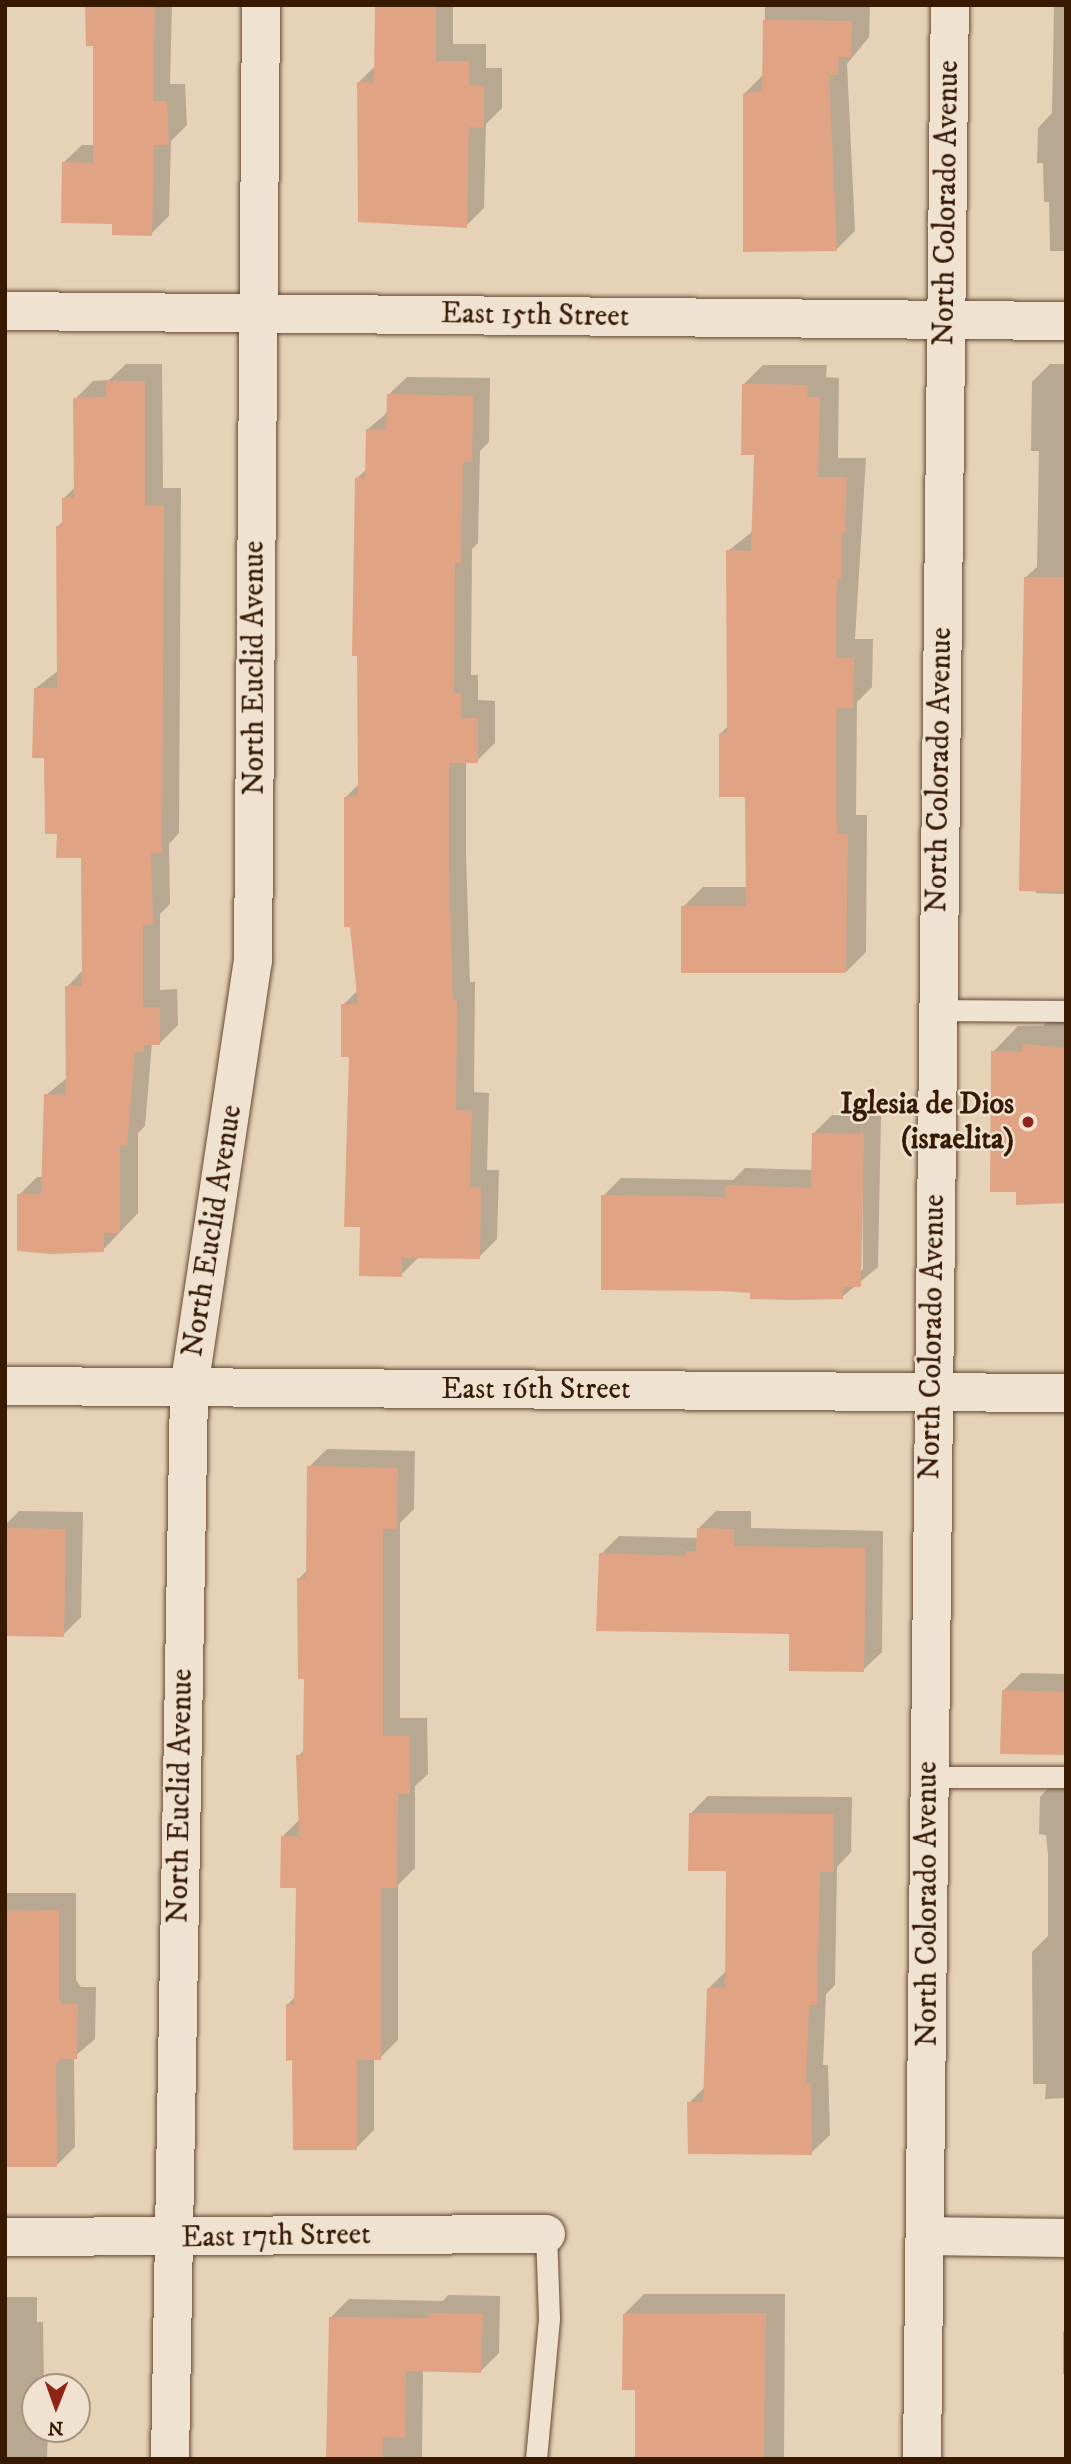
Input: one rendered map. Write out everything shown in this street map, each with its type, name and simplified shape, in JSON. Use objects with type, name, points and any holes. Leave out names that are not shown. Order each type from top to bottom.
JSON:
[{"type":"street","name":"North Euclid Avenue","points":[[170,2459],[189,1388],[253,961],[261,5]]},
{"type":"street","name":"North Colorado Avenue","points":[[922,2459],[950,5]]},
{"type":"street","name":"East 15th Street","points":[[5,311],[1066,321]]},
{"type":"street","name":"East 16th Street","points":[[5,1386],[1066,1393]]},
{"type":"street","name":"East 17th Street","points":[[5,2237],[546,2234]]},
{"type":"street","points":[[925,2236],[1066,2238]]},
{"type":"lane","points":[[937,1010],[1066,1011]]},
{"type":"lane","points":[[928,1777],[1066,1777]]},
{"type":"lane","points":[[536,2459],[550,2318],[546,2234]]},
{"type":"building","points":[[85,5],[155,5],[153,101],[167,101],[169,145],[154,145],[152,236],[112,235],[112,224],[61,223],[62,162],[93,163],[93,46],[86,46]]},
{"type":"building","points":[[375,5],[436,5],[436,61],[469,61],[469,85],[484,86],[484,128],[469,127],[467,228],[358,222],[357,82],[374,82]]},
{"type":"building","points":[[763,20],[852,21],[851,57],[839,57],[838,75],[829,75],[837,251],[743,252],[743,93],[762,92]]},
{"type":"building","points":[[106,381],[145,381],[145,506],[164,505],[162,853],[151,853],[153,924],[143,925],[143,1007],[160,1007],[160,1045],[144,1045],[144,1052],[135,1052],[127,1146],[120,1145],[120,1233],[104,1233],[104,1252],[51,1254],[17,1251],[17,1194],[41,1194],[44,1094],[66,1095],[65,986],[82,986],[81,858],[56,858],[57,834],[45,834],[44,758],[32,758],[34,688],[57,688],[56,526],[62,526],[62,498],[74,498],[73,398],[106,397]]},
{"type":"building","points":[[742,384],[808,385],[807,397],[820,397],[818,477],[847,477],[841,579],[837,579],[836,658],[854,658],[853,708],[837,708],[837,834],[848,834],[846,973],[681,973],[681,906],[746,906],[745,797],[719,797],[719,733],[727,733],[726,550],[751,551],[754,455],[741,455]]},
{"type":"building","points":[[387,394],[473,396],[472,462],[463,462],[461,563],[455,563],[454,693],[461,693],[461,718],[478,718],[478,763],[449,763],[449,872],[453,1000],[457,1000],[456,1110],[472,1111],[470,1187],[481,1187],[480,1259],[402,1258],[402,1277],[359,1276],[360,1227],[344,1227],[349,1057],[341,1057],[341,1004],[358,1004],[350,927],[344,927],[344,797],[358,796],[357,656],[352,656],[355,478],[365,478],[366,429],[386,430]]},
{"type":"building","points":[[1024,577],[1066,577],[1066,892],[1019,891]]},
{"type":"building","name":"Iglesia de Dios (israelita)","points":[[1022,1044],[1066,1048],[1066,1203],[1016,1205],[1016,1192],[990,1192],[991,1051],[1022,1052]]},
{"type":"building","points":[[812,1133],[864,1134],[861,1287],[843,1287],[843,1299],[791,1300],[750,1299],[750,1293],[723,1291],[601,1290],[601,1195],[725,1197],[725,1185],[811,1188]]},
{"type":"building","points":[[307,1466],[398,1468],[397,1529],[383,1529],[383,1736],[410,1736],[410,1794],[398,1794],[397,1888],[381,1888],[381,2060],[357,2060],[357,2150],[293,2150],[292,2060],[286,2061],[286,2004],[294,2004],[296,1888],[280,1888],[281,1836],[299,1837],[296,1755],[303,1755],[304,1679],[298,1679],[297,1578],[306,1579]]},
{"type":"building","points":[[5,1528],[66,1529],[64,1637],[5,1636]]},
{"type":"building","points":[[697,1528],[734,1529],[734,1546],[866,1548],[864,1672],[789,1671],[789,1634],[596,1631],[599,1553],[685,1556],[685,1551],[696,1551]]},
{"type":"building","points":[[1002,1690],[1066,1692],[1066,1755],[1000,1754]]},
{"type":"building","points":[[689,1813],[834,1814],[834,1872],[820,1872],[817,2005],[809,2005],[806,2083],[811,2083],[812,2155],[688,2154],[687,2102],[703,2102],[707,1988],[725,1988],[726,1871],[688,1871]]},
{"type":"building","points":[[59,1910],[59,1999],[63,2004],[78,2004],[77,2059],[60,2059],[56,2064],[57,2167],[5,2167],[5,1911]]},
{"type":"building","points":[[429,2313],[483,2314],[481,2373],[406,2371],[405,2438],[383,2437],[382,2459],[326,2459],[329,2317],[429,2318]]},
{"type":"building","points":[[766,2313],[764,2459],[635,2459],[635,2390],[622,2390],[623,2314]]},
{"type":"place","name":"Iglesia de Dios (israelita)","points":[[1028,1122]]}]
